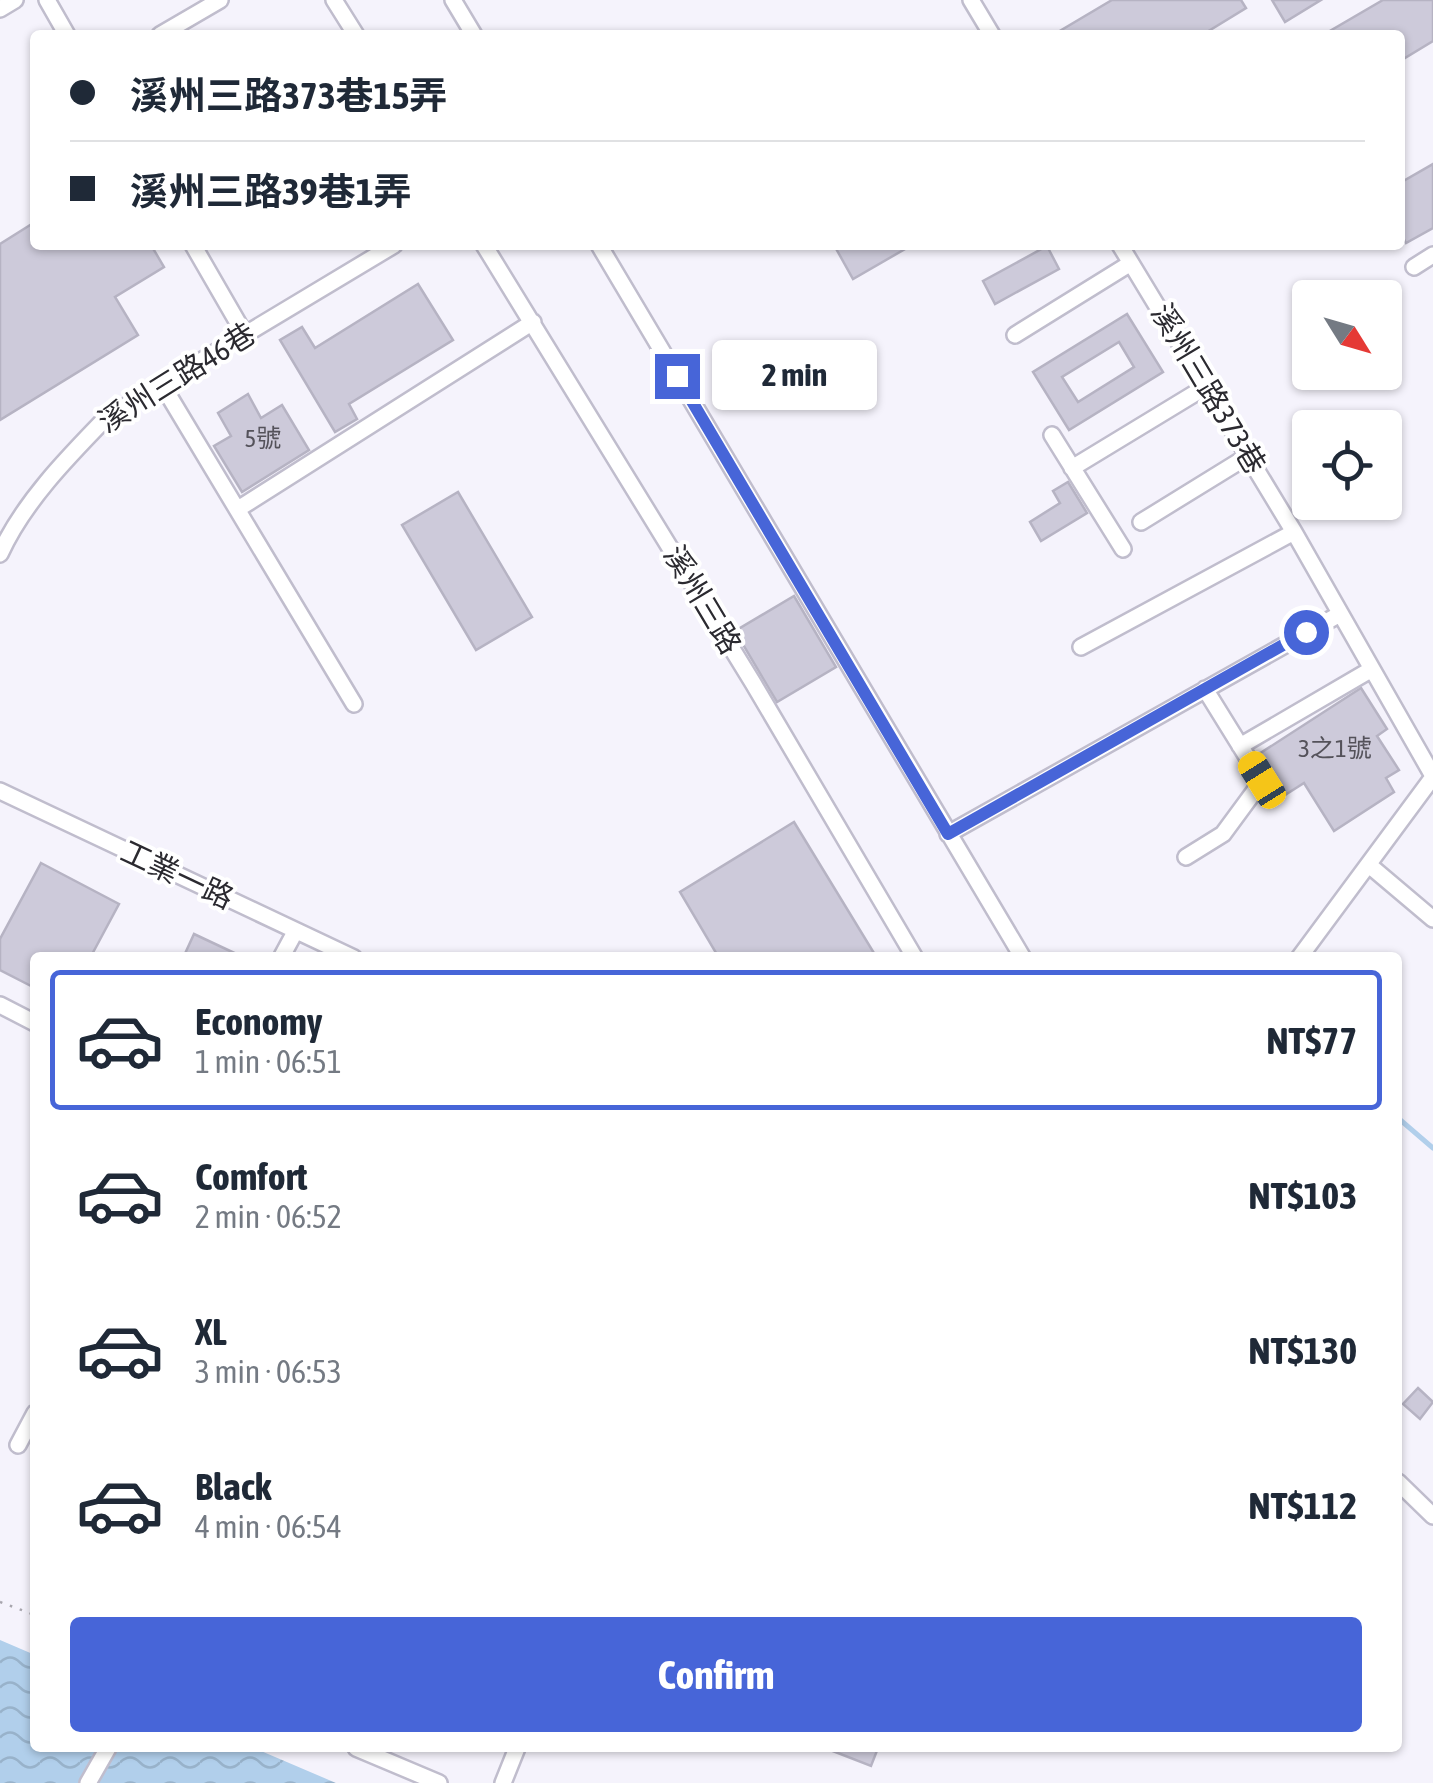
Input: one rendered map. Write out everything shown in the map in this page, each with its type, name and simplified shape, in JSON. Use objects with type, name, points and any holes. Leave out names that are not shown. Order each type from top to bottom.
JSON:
[{"type":"street","points":[[0,9],[16,0]]},
{"type":"street","points":[[47,0],[64,30]]},
{"type":"street","points":[[169,30],[220,0]]},
{"type":"street","points":[[334,0],[353,30]]},
{"type":"street","points":[[454,0],[471,30]]},
{"type":"street","points":[[971,0],[989,30]]},
{"type":"street","points":[[197,250],[245,335]]},
{"type":"street","name":"溪州三路46巷","points":[[0,554],[11,531],[72,453],[106,418],[386,250]]},
{"type":"street","name":"溪州三路","points":[[487,250],[753,682],[911,952]]},
{"type":"street","points":[[602,250],[1018,952]]},
{"type":"street","name":"溪州三路373巷","points":[[1123,250],[1294,532],[1433,776]]},
{"type":"street","points":[[1414,267],[1433,255]]},
{"type":"street","points":[[1015,335],[1131,263]]},
{"type":"street","points":[[238,509],[533,322]]},
{"type":"street","points":[[163,386],[354,704]]},
{"type":"street","points":[[1072,468],[1207,386]]},
{"type":"street","points":[[1052,435],[1123,549]]},
{"type":"street","points":[[1141,522],[1248,456]]},
{"type":"street","points":[[0,515],[11,531]]},
{"type":"street","points":[[1080,647],[1294,532]]},
{"type":"street","points":[[948,834],[1340,614]]},
{"type":"street","points":[[1240,746],[1372,669]]},
{"type":"street","points":[[1186,858],[1223,834],[1262,780],[1206,689]]},
{"type":"street","points":[[1304,952],[1433,776]]},
{"type":"street","name":"工業一路","points":[[0,791],[341,952]]},
{"type":"street","points":[[1369,865],[1433,919]]},
{"type":"street","points":[[284,952],[296,932]]},
{"type":"street","points":[[0,1004],[30,1020]]},
{"type":"street","points":[[18,1445],[30,1422]]},
{"type":"street","points":[[1402,1486],[1433,1516]]},
{"type":"street","points":[[88,1783],[106,1752]]},
{"type":"street","points":[[365,1752],[439,1783]]},
{"type":"street","points":[[503,1783],[515,1752]]},
{"type":"path","points":[[0,1602],[30,1614]]},
{"type":"water","points":[[0,1640],[30,1653],[30,1752],[263,1752],[336,1783],[0,1783]]},
{"type":"building","points":[[1112,0],[1241,0],[1246,8],[1210,30],[1061,30]]},
{"type":"building","points":[[1272,0],[1321,0],[1285,22]]},
{"type":"building","points":[[1383,0],[1433,0],[1433,41],[1405,58],[1405,30],[1332,30]]},
{"type":"building","points":[[1433,164],[1433,228],[1406,243],[1405,241],[1405,180]]},
{"type":"building","points":[[30,225],[30,250],[154,250],[164,267],[115,297],[138,335],[0,420],[0,244]]},
{"type":"building","points":[[837,250],[903,250],[853,279]]},
{"type":"building","points":[[1040,250],[1049,250],[1059,269],[995,304],[983,281]]},
{"type":"building","points":[[418,284],[453,340],[349,404],[357,419],[335,432],[280,340],[302,327],[315,348]]},
{"type":"building","points":[[1127,314],[1163,372],[1069,430],[1033,372]],"holes":[[[1119,342],[1134,367],[1078,402],[1062,377]]]},
{"type":"building","points":[[248,394],[261,418],[282,405],[309,450],[242,492],[214,446],[231,436],[218,413]]},
{"type":"building","points":[[1068,482],[1087,513],[1041,541],[1030,522],[1060,503],[1053,491]]},
{"type":"building","points":[[458,492],[532,617],[476,650],[402,525]]},
{"type":"building","points":[[794,596],[836,667],[777,702],[735,631]]},
{"type":"building","points":[[1361,688],[1387,729],[1377,736],[1399,770],[1386,778],[1394,792],[1334,831],[1304,783],[1285,795],[1259,754]]},
{"type":"building","points":[[794,822],[873,952],[715,952],[680,892]]},
{"type":"building","points":[[41,863],[119,904],[93,952],[30,952],[30,985],[0,970],[0,939]]},
{"type":"building","points":[[194,934],[232,952],[186,952]]},
{"type":"building","points":[[1418,1388],[1433,1402],[1420,1419],[1403,1404]]},
{"type":"building","points":[[835,1752],[876,1752],[871,1766]]},
{"type":"waterway","points":[[1402,1121],[1433,1148]]},
{"type":"route","points":[[677,376],[948,834],[1306,632]]}]
